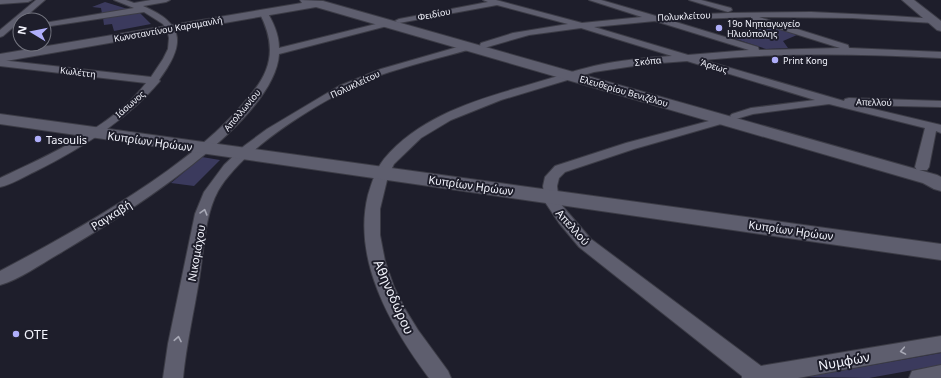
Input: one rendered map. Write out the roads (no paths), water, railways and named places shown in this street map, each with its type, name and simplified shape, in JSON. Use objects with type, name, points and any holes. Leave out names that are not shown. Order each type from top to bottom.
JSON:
[{"type":"main road","points":[[907,0],[939,22]]},
{"type":"main road","points":[[919,0],[939,22]]},
{"type":"main road","name":"Κωνσταντίνου Καραμανλή","points":[[0,54],[263,12],[319,1]]},
{"type":"main road","name":"Κωνσταντίνου Καραμανλή","points":[[0,58],[319,1]]},
{"type":"main road","name":"Ελευθερίου Βενιζέλου","points":[[319,1],[393,22],[484,45],[577,74],[730,118],[930,179],[941,186]]},
{"type":"main road","name":"Ελευθερίου Βενιζέλου","points":[[393,22],[468,47],[577,74]]},
{"type":"main road","name":"Κυπρίων Ηρώων","points":[[0,110],[100,129]]},
{"type":"main road","name":"Ελευθερίου Βενιζέλου","points":[[730,118],[922,167],[941,174]]},
{"type":"main road","name":"Κυπρίων Ηρώων","points":[[0,119],[100,129],[550,191],[941,252]]},
{"type":"main road","name":"Κυπρίων Ηρώων","points":[[550,191],[941,239]]},
{"type":"street","points":[[0,2],[28,0]]},
{"type":"street","points":[[2,32],[41,0]]},
{"type":"street","points":[[118,0],[133,5],[141,10],[156,14],[169,27]]},
{"type":"street","points":[[133,5],[166,0]]},
{"type":"street","name":"Φειδίου","points":[[275,52],[393,22],[492,1],[517,0]]},
{"type":"street","points":[[593,0],[765,52]]},
{"type":"street","points":[[693,0],[858,51]]},
{"type":"street","name":"Άρεως","points":[[492,1],[833,102],[936,128]]},
{"type":"street","points":[[52,24],[141,10]]},
{"type":"street","name":"Απολλωνίου","points":[[211,144],[256,96],[271,71],[275,52],[275,38],[263,12]]},
{"type":"street","name":"Πολυκλείτου","points":[[484,45],[526,34],[652,18],[740,14],[854,16],[939,22]]},
{"type":"street","name":"Ιάσωνος","points":[[0,183],[62,152],[100,129],[122,112],[155,81],[170,59],[173,43],[169,27]]},
{"type":"street","points":[[2,32],[12,30]]},
{"type":"street","name":"Πολυκλείτου","points":[[248,149],[322,100],[361,80],[401,66],[468,47]]},
{"type":"street","name":"Σκόπα","points":[[385,168],[411,141],[426,129],[457,111],[595,68],[630,63],[765,52],[858,51],[937,55]]},
{"type":"street","name":"Κωλέττη","points":[[0,63],[155,81]]},
{"type":"street","name":"Απελλού","points":[[756,377],[585,243],[555,208],[550,191],[552,177],[560,169],[570,164],[750,111],[833,102],[941,104]]},
{"type":"street","points":[[922,167],[936,128]]},
{"type":"street","name":"Ραγκαβή","points":[[0,279],[119,211],[162,182],[211,144]]},
{"type":"street","name":"Νικομάχου","points":[[174,378],[177,342],[204,209],[210,194],[220,178],[248,149]]},
{"type":"street","name":"Αθηνοδώρου","points":[[385,168],[374,194],[371,218],[371,237],[376,261],[406,329],[441,378]]},
{"type":"street","name":"Νυμφών","points":[[756,377],[941,344]]},
{"type":"street","points":[[919,378],[941,374]]},
{"type":"place","name":"19ο Νηπιαγωγείο Ηλιούπολης","points":[[719,28]]},
{"type":"place","name":"Print Kong","points":[[775,60]]},
{"type":"place","name":"Tasoulis","points":[[38,139]]},
{"type":"place","name":"ΟΤΕ","points":[[16,334]]}]
